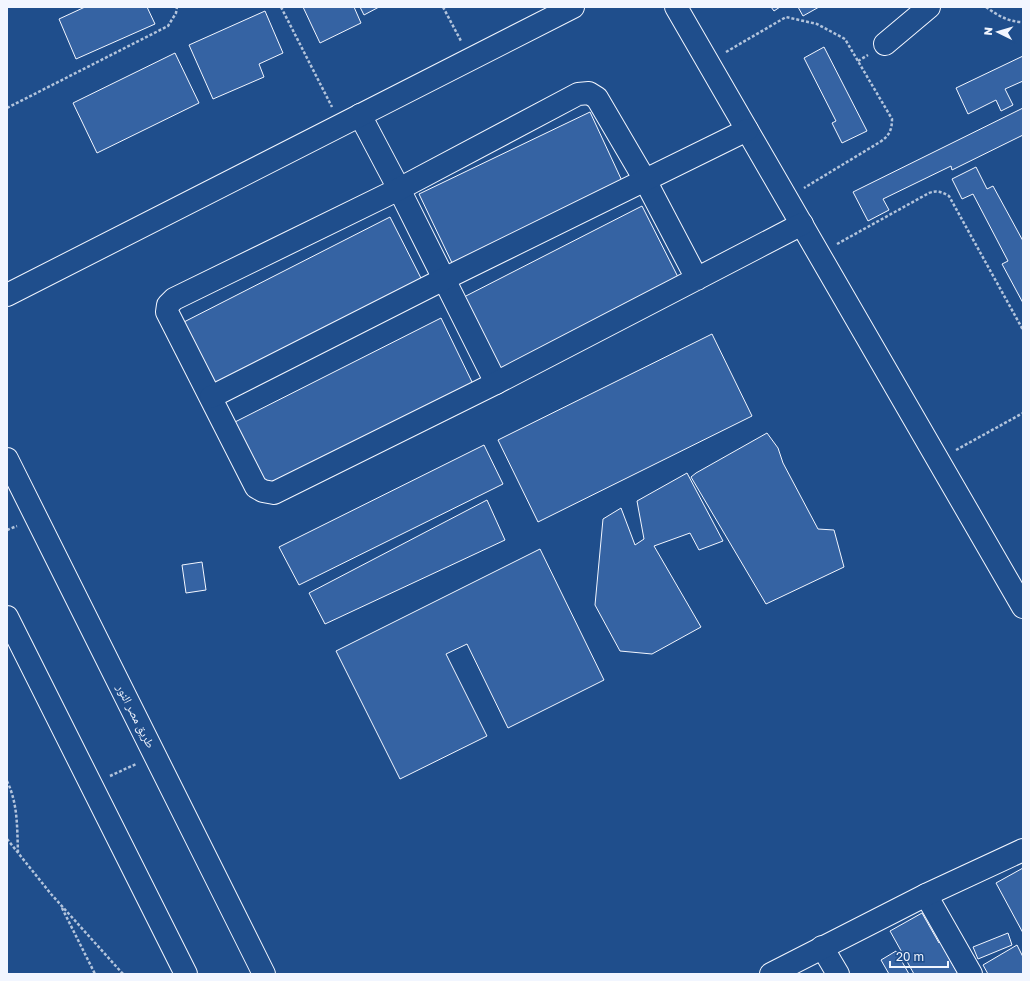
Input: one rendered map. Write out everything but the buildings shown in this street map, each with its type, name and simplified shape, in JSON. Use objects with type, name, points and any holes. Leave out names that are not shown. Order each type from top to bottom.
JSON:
[{"type":"street","points":[[7,296],[573,7]]},
{"type":"street","points":[[676,7],[1023,607]]},
{"type":"street","points":[[885,44],[929,7]]},
{"type":"street","points":[[697,278],[645,180],[597,98],[589,93],[578,94],[399,189],[174,299],[168,305],[167,312],[256,487],[263,491],[274,493],[496,383],[802,224]]},
{"type":"street","points":[[351,120],[399,189],[496,383]]},
{"type":"street","points":[[210,397],[444,279],[747,130]]},
{"type":"street","name":"طريق مصر النور","points":[[7,459],[264,974]]},
{"type":"street","points":[[7,617],[186,974]]},
{"type":"street","points":[[771,974],[926,895],[1023,850]]},
{"type":"street","points":[[926,895],[971,974]]},
{"type":"street","points":[[822,947],[838,974]]},
{"type":"path","points":[[7,108],[168,26],[176,13],[177,7]]},
{"type":"path","points":[[281,7],[351,120]]},
{"type":"path","points":[[443,7],[471,59]]},
{"type":"path","points":[[986,7],[1008,20],[1023,22]]},
{"type":"path","points":[[708,62],[786,17],[817,24],[845,39],[892,120],[890,133],[880,142],[786,198]]},
{"type":"path","points":[[819,254],[929,193],[934,191],[944,193],[949,196],[1023,330]]},
{"type":"path","points":[[938,460],[1023,413]]},
{"type":"path","points":[[91,784],[155,755]]},
{"type":"path","points":[[7,781],[13,793],[17,811],[18,853]]},
{"type":"path","points":[[7,839],[60,904],[123,974]]},
{"type":"path","points":[[60,904],[95,974]]}]
